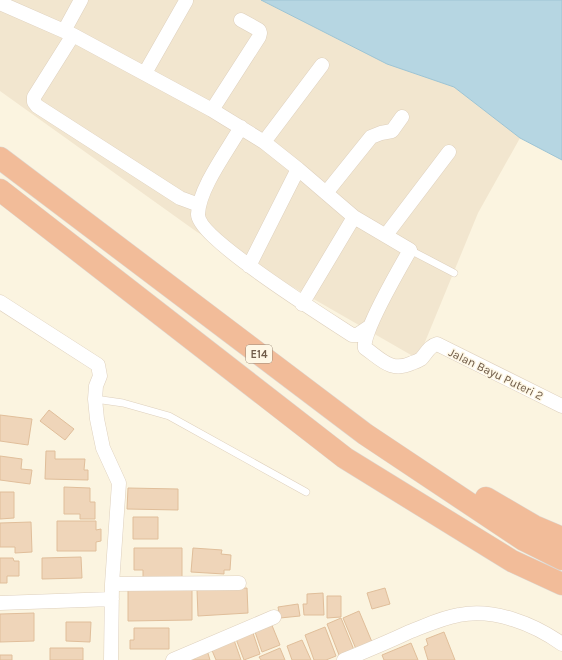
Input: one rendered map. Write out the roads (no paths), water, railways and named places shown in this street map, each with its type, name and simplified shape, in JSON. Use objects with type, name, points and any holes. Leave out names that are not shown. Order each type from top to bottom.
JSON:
[{"type":"highway","name":"E14","points":[[0,158],[365,434],[529,533],[562,558]]},
{"type":"highway","name":"E14","points":[[0,190],[345,458],[512,561],[562,584]]},
{"type":"highway","points":[[529,533],[562,538]]},
{"type":"street","points":[[80,0],[68,33],[34,97],[34,102],[37,106],[180,198],[199,205]]},
{"type":"street","points":[[145,73],[186,0]]},
{"type":"street","points":[[5,3],[68,33],[212,110],[264,142],[354,217],[410,250],[369,327],[357,334],[352,334],[302,304],[249,266],[205,229],[199,220],[199,205],[208,182],[241,128]]},
{"type":"street","points":[[212,110],[259,37],[259,30],[241,20]]},
{"type":"street","points":[[264,142],[322,65]]},
{"type":"street","points":[[326,193],[371,137],[381,132],[392,131],[402,117]]},
{"type":"street","points":[[386,235],[449,152]]},
{"type":"street","points":[[249,266],[298,169]]},
{"type":"street","points":[[302,304],[354,217]]},
{"type":"street","points":[[0,302],[98,365],[100,376],[96,386],[95,399],[97,419],[103,448],[119,483],[112,584],[110,660]]},
{"type":"street","name":"Jalan Bayu Puteri 2","points":[[369,327],[364,346],[390,366],[394,367],[409,365],[420,360],[435,344],[562,406]]},
{"type":"street","points":[[112,584],[239,583]]},
{"type":"street","points":[[0,603],[112,599]]},
{"type":"street","points":[[344,660],[435,622],[459,615],[479,613],[500,616],[529,625],[547,633],[562,644]]},
{"type":"street","points":[[173,660],[274,617]]},
{"type":"lane","points":[[410,250],[454,273]]},
{"type":"lane","points":[[95,399],[123,403],[169,416],[306,492]]},
{"type":"water","points":[[261,0],[562,0],[562,160],[520,138],[454,87],[387,64]]}]
